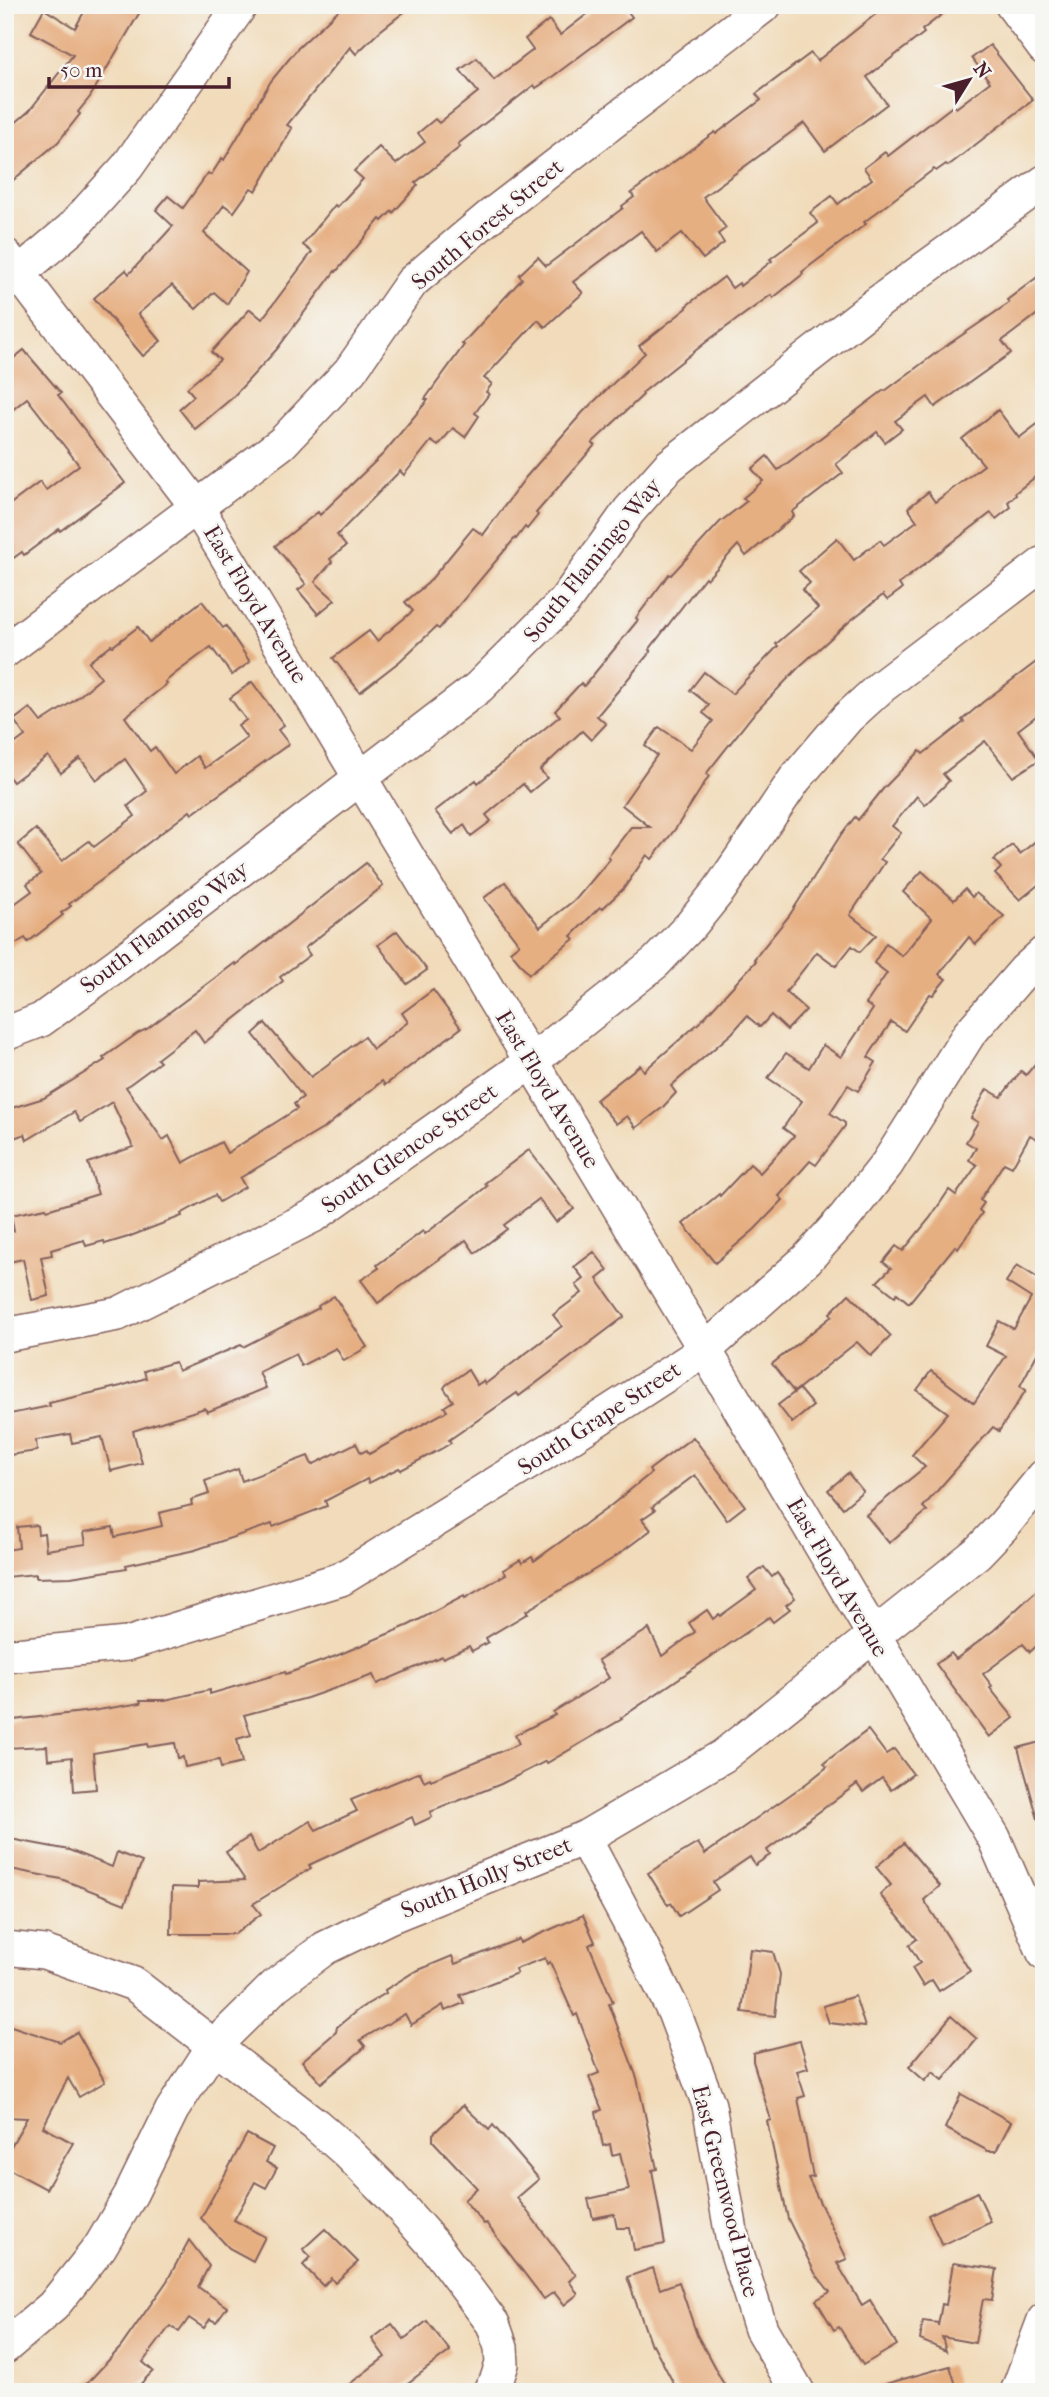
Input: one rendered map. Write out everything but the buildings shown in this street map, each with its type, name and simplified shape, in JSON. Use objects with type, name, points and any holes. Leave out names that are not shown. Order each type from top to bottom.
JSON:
[{"type":"street","points":[[10,271],[71,229],[127,167],[241,5]]},
{"type":"street","name":"South Forest Street","points":[[5,651],[282,443],[351,372],[412,282],[489,217],[765,5]]},
{"type":"street","points":[[1012,5],[1044,48]]},
{"type":"street","name":"South Flamingo Way","points":[[5,1034],[41,1020],[118,964],[479,687],[564,602],[629,511],[669,466],[880,301],[1044,182]]},
{"type":"street","name":"East Floyd Avenue","points":[[10,271],[197,506],[705,1350],[993,1838],[1044,1953]]},
{"type":"street","name":"South Glencoe Street","points":[[5,1335],[118,1314],[315,1215],[532,1061],[656,962],[691,925],[720,889],[795,779],[847,718],[881,687],[1044,563]]},
{"type":"street","name":"South Grape Street","points":[[5,1656],[127,1644],[341,1579],[705,1350],[807,1259],[845,1217],[887,1164],[969,1034],[1024,971],[1044,953]]},
{"type":"street","name":"South Holly Street","points":[[5,2347],[53,2306],[100,2247],[173,2110],[213,2047],[276,1986],[325,1948],[389,1917],[584,1838],[723,1756],[977,1553],[1044,1476]]},
{"type":"street","name":"East Greenwood Place","points":[[584,1838],[674,2012],[709,2105],[732,2237],[761,2329],[798,2392]]},
{"type":"street","points":[[5,1948],[44,1952],[134,1984],[347,2152],[390,2194],[434,2245],[493,2324],[501,2347],[502,2364],[496,2382],[489,2392]]},
{"type":"street","points":[[1017,2392],[1044,2320]]}]
